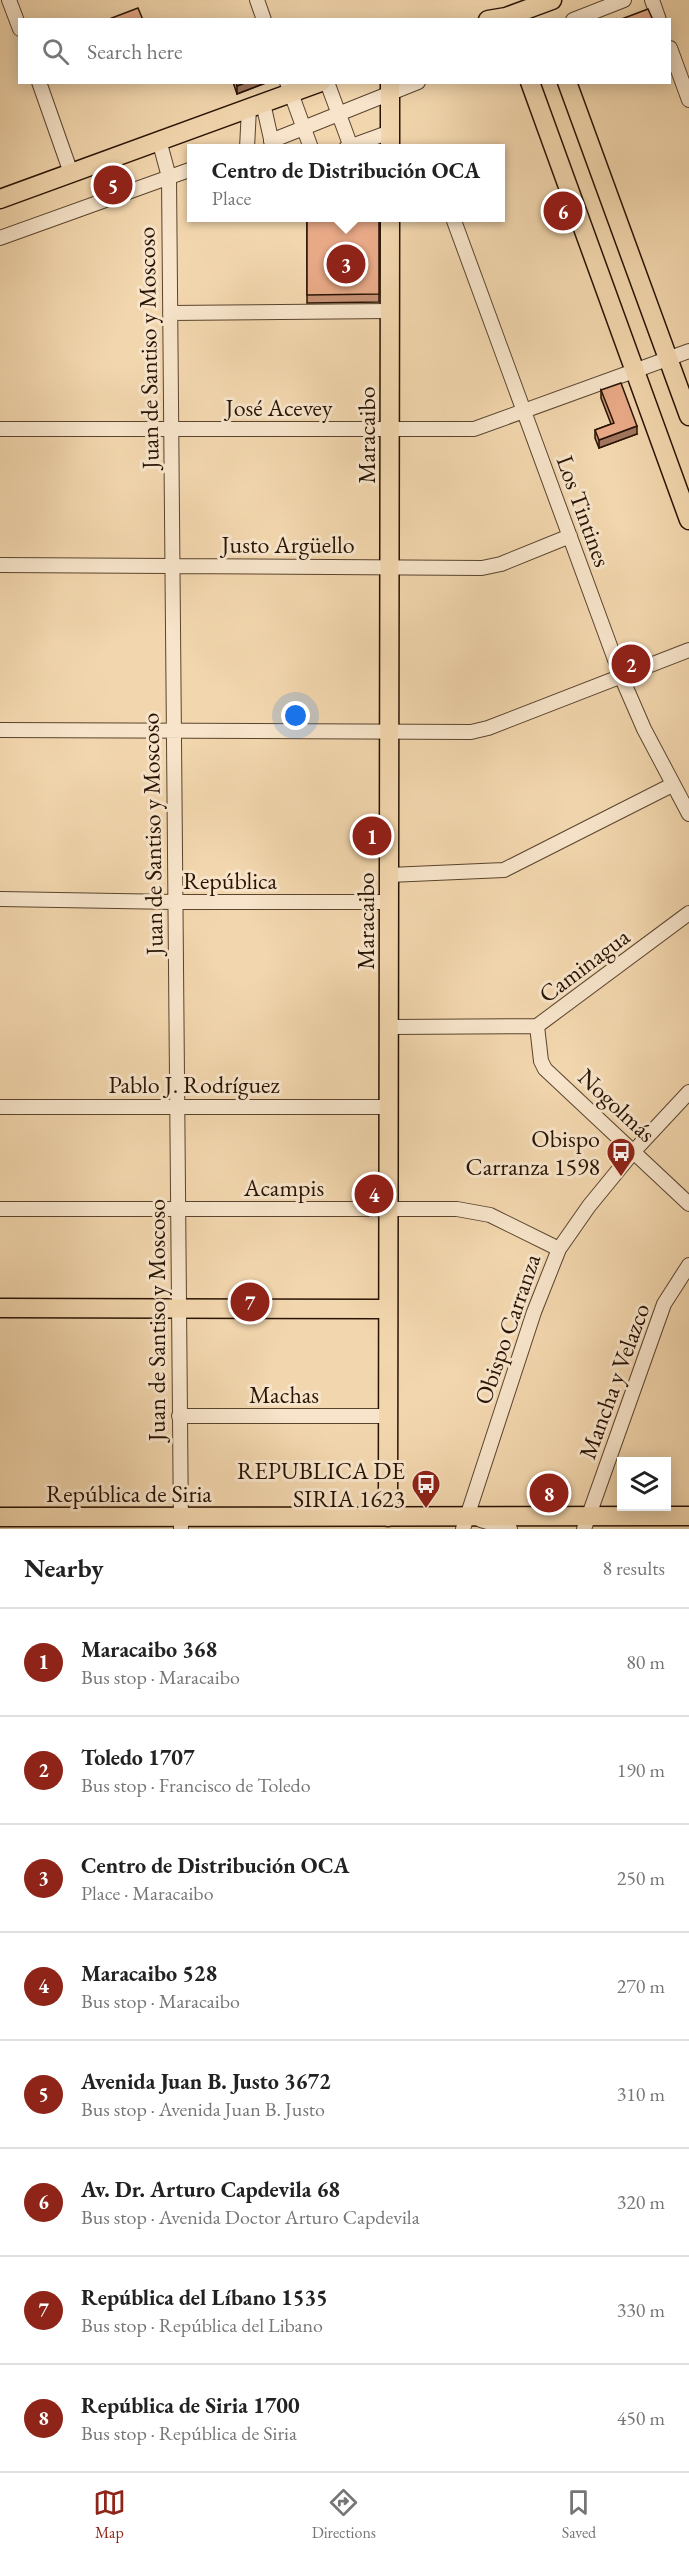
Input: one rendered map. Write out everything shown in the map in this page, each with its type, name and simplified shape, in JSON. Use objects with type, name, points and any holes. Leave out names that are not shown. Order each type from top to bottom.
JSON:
[{"type":"main road","points":[[500,14],[552,0]]},
{"type":"main road","points":[[0,199],[256,105],[289,88],[310,84]]},
{"type":"main road","points":[[531,84],[689,520]]},
{"type":"main road","points":[[568,84],[689,416]]},
{"type":"main road","points":[[390,88],[390,140]]},
{"type":"main road","name":"Maracaibo","points":[[388,1517],[390,222]]},
{"type":"main road","points":[[0,1308],[388,1309]]},
{"type":"main road","name":"República de Siria","points":[[0,1517],[181,1523],[352,1523],[388,1517],[465,1522],[587,1522],[689,1516]]},
{"type":"street","points":[[9,0],[18,24]]},
{"type":"street","points":[[257,0],[263,18]]},
{"type":"street","points":[[578,18],[624,0]]},
{"type":"street","points":[[651,0],[658,18]]},
{"type":"street","points":[[671,53],[689,100]]},
{"type":"street","points":[[40,84],[71,172]]},
{"type":"street","points":[[328,84],[347,144]]},
{"type":"street","points":[[274,144],[390,88],[409,84]]},
{"type":"street","points":[[289,88],[309,144]]},
{"type":"street","points":[[256,105],[272,144]]},
{"type":"street","points":[[248,144],[256,105]]},
{"type":"street","name":"Juan de Santiso y Moscoso","points":[[159,140],[169,177],[181,1523]]},
{"type":"street","points":[[369,144],[390,140]]},
{"type":"street","points":[[0,238],[187,171]]},
{"type":"street","name":"Los Tintines","points":[[454,222],[621,676],[672,785],[689,814]]},
{"type":"street","points":[[170,313],[390,311]]},
{"type":"street","name":"José Acevey","points":[[0,429],[474,429],[689,351]]},
{"type":"street","name":"Justo Argüello","points":[[0,565],[493,567],[570,536]]},
{"type":"street","points":[[0,730],[471,732],[488,728],[689,650]]},
{"type":"street","points":[[389,874],[504,870],[672,785]]},
{"type":"street","name":"República","points":[[0,899],[389,902]]},
{"type":"street","name":"Caminagua","points":[[389,1027],[537,1026],[689,913]]},
{"type":"street","name":"Nogolmás","points":[[537,1026],[541,1061],[545,1069],[689,1204]]},
{"type":"street","name":"Obispo Carranza","points":[[465,1522],[534,1312],[559,1250],[583,1214],[634,1151],[689,1092]]},
{"type":"street","name":"Pablo J. Rodríguez","points":[[0,1107],[389,1107]]},
{"type":"street","name":"Acampis","points":[[0,1209],[456,1209],[482,1213],[504,1221],[559,1250]]},
{"type":"street","name":"Mancha y Velazco","points":[[587,1522],[664,1304],[689,1265]]},
{"type":"street","name":"Machas","points":[[179,1416],[389,1416]]},
{"type":"street","points":[[465,1522],[510,1529]]},
{"type":"building","points":[[138,8],[142,18],[112,18]]},
{"type":"building","points":[[648,9],[652,18],[624,18]]},
{"type":"building","points":[[307,222],[379,222],[379,294],[307,295]]},
{"type":"building","points":[[621,383],[637,426],[599,440],[595,430],[614,423],[601,390]]},
{"type":"place","name":"Avenida Juan B. Justo 3672","points":[[113,185]]},
{"type":"place","name":"Av. Dr. Arturo Capdevila 68","points":[[563,211]]},
{"type":"place","name":"Centro de Distribución OCA","points":[[346,264]]},
{"type":"place","name":"Toledo 1707","points":[[631,664]]},
{"type":"place","name":"Maracaibo 368","points":[[372,836]]},
{"type":"place","name":"Obispo Carranza 1598","points":[[621,1178]]},
{"type":"place","name":"Maracaibo 528","points":[[374,1194]]},
{"type":"place","name":"República del Líbano 1535","points":[[250,1302]]},
{"type":"place","name":"República de Siria 1700","points":[[549,1493]]},
{"type":"place","name":"REPUBLICA DE SIRIA 1623","points":[[426,1510]]}]
